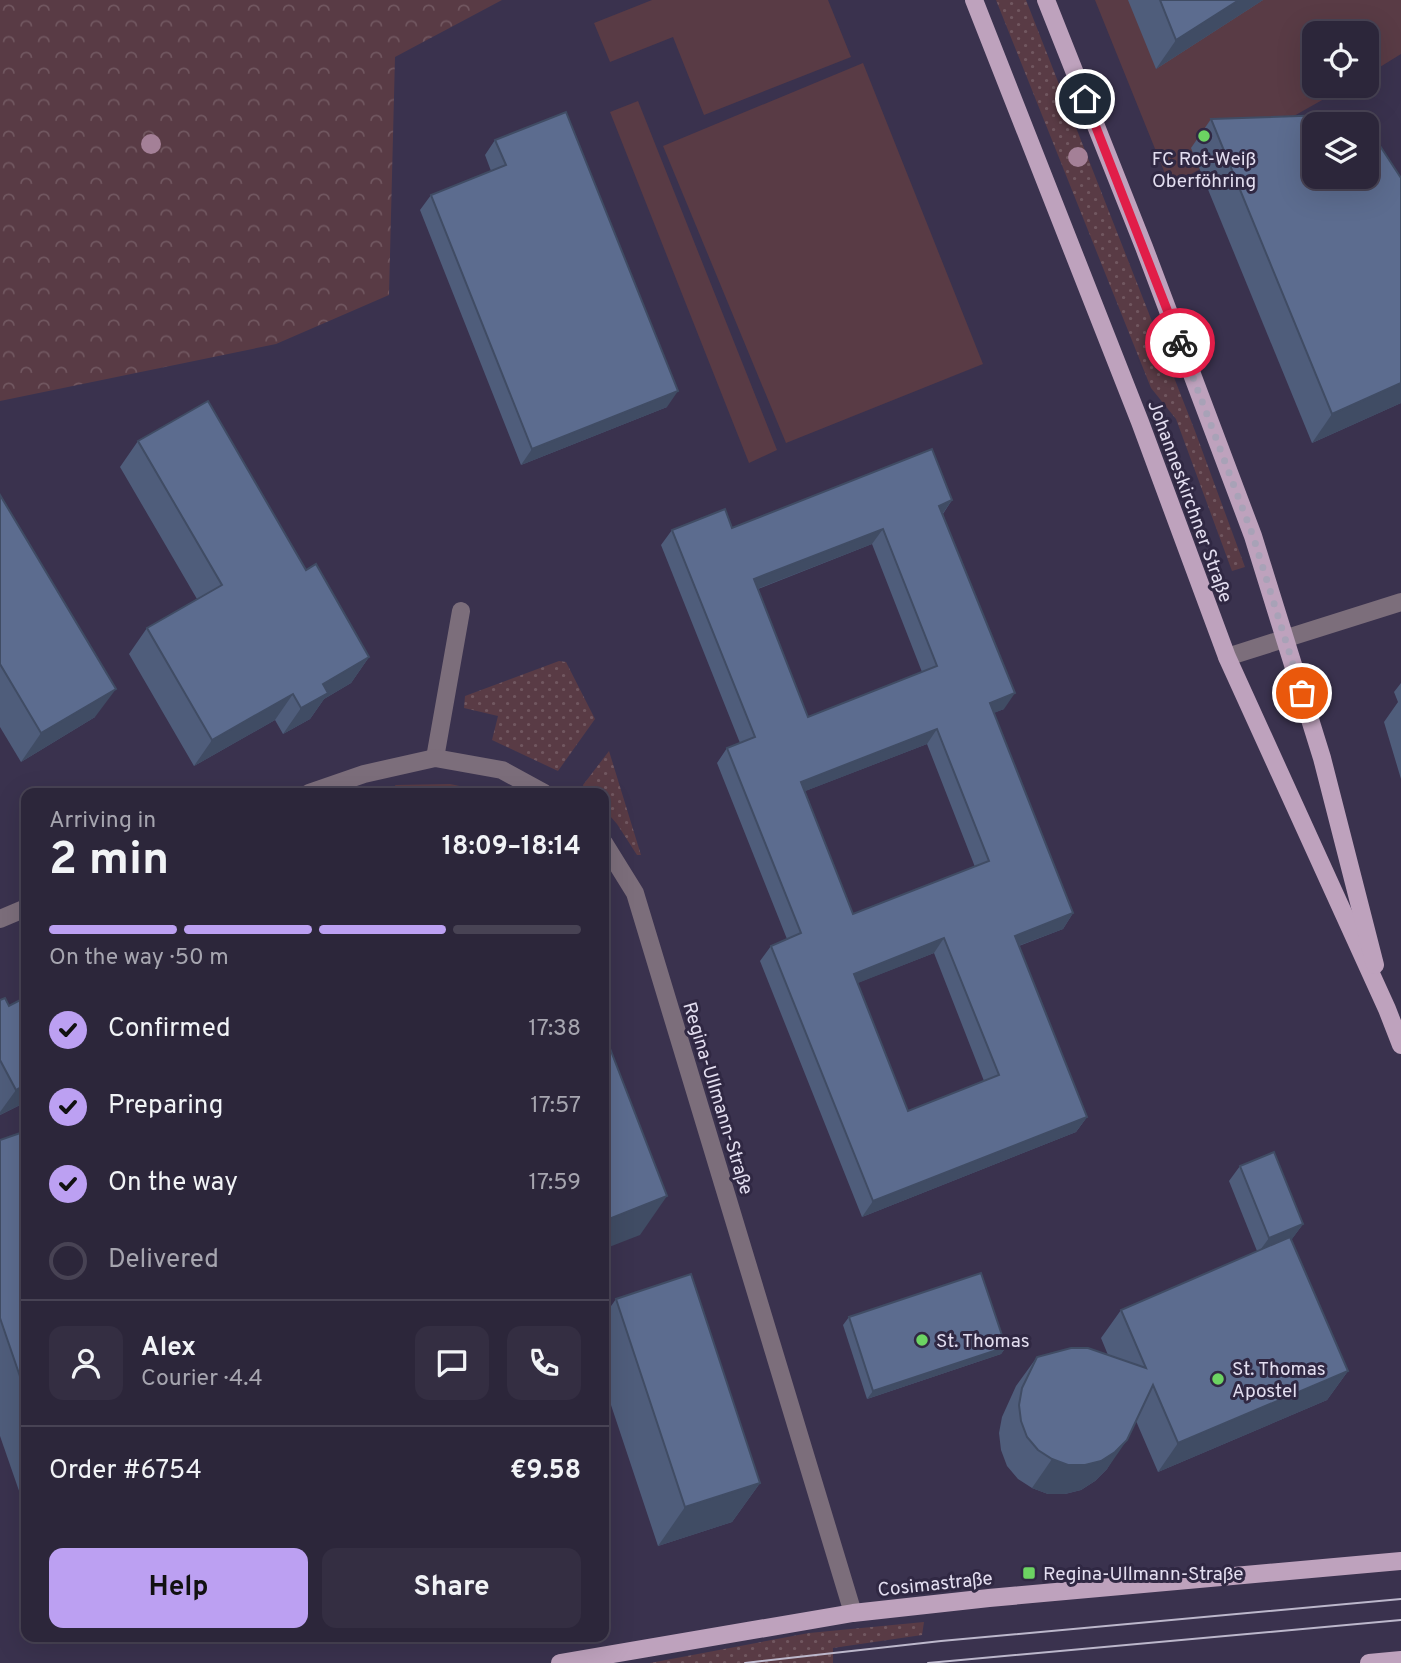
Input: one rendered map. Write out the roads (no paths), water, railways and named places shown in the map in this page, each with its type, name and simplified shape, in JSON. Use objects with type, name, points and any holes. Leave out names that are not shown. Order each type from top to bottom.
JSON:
[{"type":"main road","name":"Johanneskirchner Straße","points":[[974,0],[1135,409],[1227,657],[1401,1045]]},
{"type":"main road","name":"Johanneskirchner Straße","points":[[1046,0],[1144,247],[1253,536],[1322,758],[1387,1009]]},
{"type":"main road","name":"Cosimastraße","points":[[560,1663],[853,1613],[1401,1561]]},
{"type":"main road","points":[[1368,1663],[1401,1660]]},
{"type":"street","points":[[1227,657],[1401,602]]},
{"type":"street","points":[[435,758],[461,611]]},
{"type":"street","points":[[323,788],[364,774],[435,758],[502,770],[535,788]]},
{"type":"street","name":"Regina-Ullmann-Straße","points":[[609,851],[635,893],[853,1613]]},
{"type":"street","points":[[0,919],[21,910]]},
{"type":"tram line","points":[[745,1663],[941,1641],[1401,1599]]},
{"type":"tram line","points":[[928,1663],[1401,1620]]},
{"type":"place","name":"FC Rot-Weiß Oberföhring","points":[[1204,136]]},
{"type":"place","name":"St. Thomas","points":[[922,1340]]},
{"type":"place","name":"St. Thomas Apostel","points":[[1218,1379]]},
{"type":"place","name":"Regina-Ullmann-Straße","points":[[1029,1573]]}]
